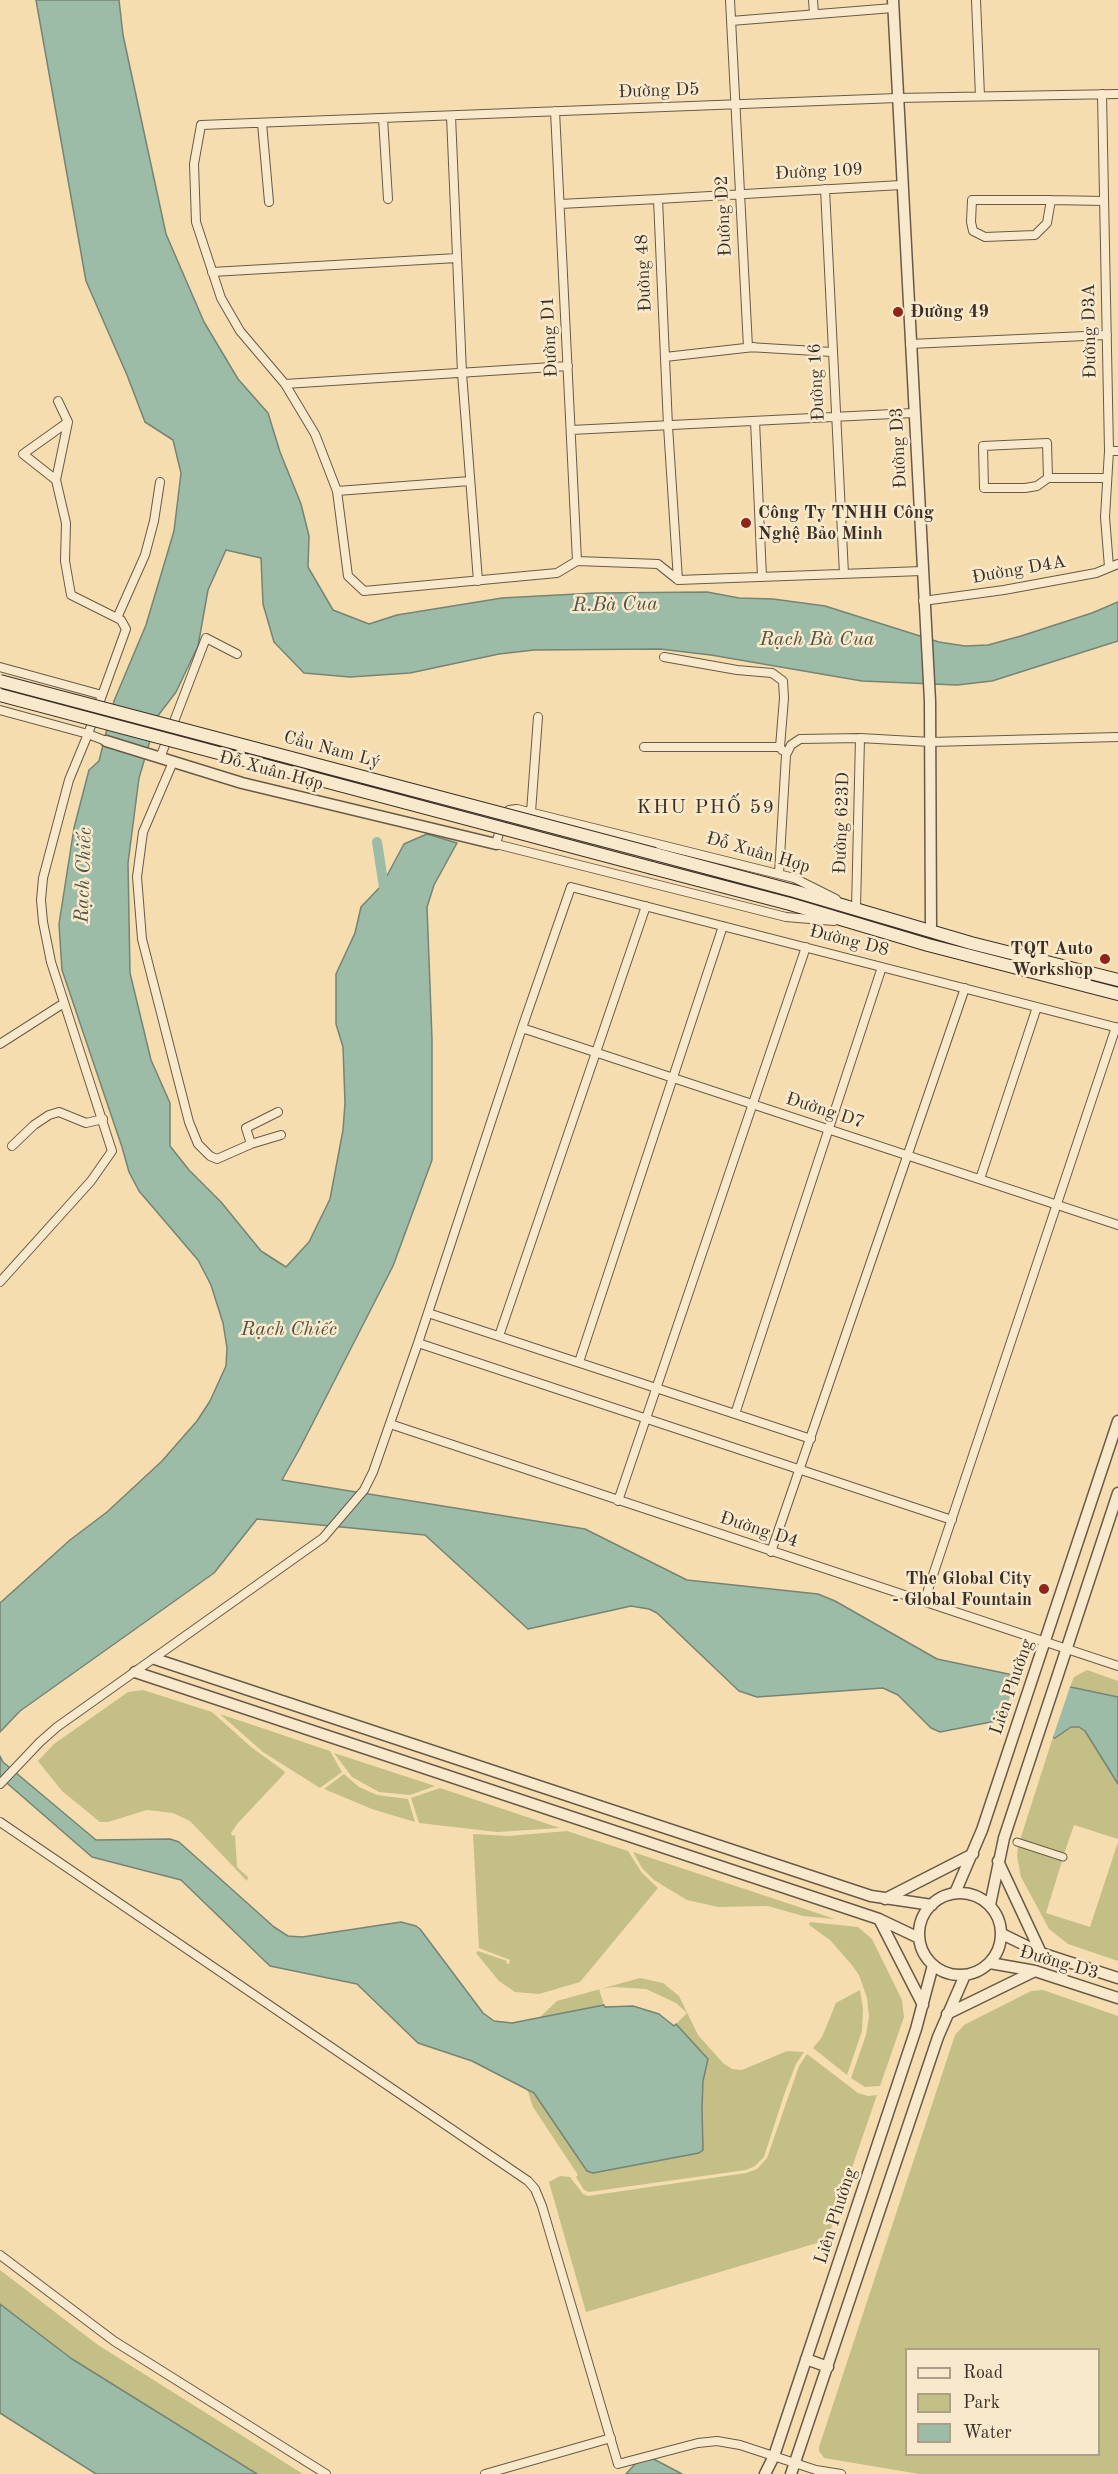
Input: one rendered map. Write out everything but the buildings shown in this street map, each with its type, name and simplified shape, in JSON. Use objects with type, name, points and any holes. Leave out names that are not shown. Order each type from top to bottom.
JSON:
[{"type":"main road","name":"Cầu Nam Lý","points":[[0,681],[655,854]]},
{"type":"main road","name":"Cầu Nam Lý","points":[[0,695],[652,868]]},
{"type":"main road","name":"Đỗ Xuân Hợp","points":[[655,854],[931,931],[1118,980]]},
{"type":"main road","name":"Đỗ Xuân Hợp","points":[[652,868],[928,945],[1118,994]]},
{"type":"main road","points":[[928,945],[931,931]]},
{"type":"street","name":"Đường D2","points":[[730,0],[748,347]]},
{"type":"street","points":[[813,0],[814,14]]},
{"type":"street","points":[[976,0],[980,96]]},
{"type":"street","points":[[731,21],[893,4]]},
{"type":"street","name":"Đường D3","points":[[893,4],[930,701],[931,931]]},
{"type":"street","name":"Đường D3A","points":[[1102,94],[1107,335],[1113,452],[1107,478],[1105,517],[1114,566]]},
{"type":"street","name":"Đường D5","points":[[212,272],[196,222],[194,164],[201,125],[897,98],[1118,94]]},
{"type":"street","name":"Đường D1","points":[[555,111],[577,561]]},
{"type":"street","points":[[451,116],[462,373],[478,581]]},
{"type":"street","points":[[383,118],[388,199]]},
{"type":"street","points":[[262,123],[269,202]]},
{"type":"street","name":"Đường 109","points":[[739,193],[901,184]]},
{"type":"street","name":"Đường 16","points":[[825,189],[844,574]]},
{"type":"street","points":[[560,204],[739,193]]},
{"type":"street","name":"Đường 48","points":[[658,199],[668,426],[678,580]]},
{"type":"street","points":[[1051,201],[1047,223],[1035,235],[985,237],[973,231],[972,200],[1104,201]]},
{"type":"street","points":[[457,258],[212,272],[221,298],[240,330],[285,384],[315,434],[337,491],[348,576],[364,591],[557,573],[577,561],[658,564],[678,580],[922,571]]},
{"type":"street","points":[[910,344],[1107,335]]},
{"type":"street","points":[[665,357],[748,347],[832,352]]},
{"type":"street","points":[[285,384],[568,366]]},
{"type":"street","points":[[0,1282],[91,1181],[112,1151],[46,941],[41,900],[43,878],[69,780],[126,629],[117,618],[71,595],[65,561],[66,523],[56,480],[68,422],[58,401]]},
{"type":"street","points":[[571,430],[913,413]]},
{"type":"street","points":[[56,480],[23,454],[68,422]]},
{"type":"street","points":[[755,422],[762,577]]},
{"type":"street","points":[[1048,478],[1047,443],[982,447],[984,488],[1025,488],[1037,486],[1048,478],[1107,478]]},
{"type":"street","points":[[337,491],[470,481]]},
{"type":"street","points":[[117,618],[145,555],[154,521],[160,482]]},
{"type":"street","name":"Đường D4A","points":[[924,607],[1096,573],[1114,566]]},
{"type":"street","points":[[160,758],[206,638],[237,654]]},
{"type":"street","points":[[664,657],[737,670],[772,673],[783,681],[779,874]]},
{"type":"street","points":[[0,667],[102,694]]},
{"type":"street","points":[[0,710],[106,741]]},
{"type":"street","points":[[531,812],[538,717]]},
{"type":"street","points":[[644,747],[783,751],[800,739],[860,738],[931,742],[1118,737]]},
{"type":"street","name":"Đường 623D","points":[[856,909],[860,738]]},
{"type":"street","name":"Đỗ Xuân Hợp","points":[[106,741],[242,783],[786,917],[850,922]]},
{"type":"street","points":[[173,762],[143,832],[137,878],[142,939],[194,1136],[203,1150],[217,1159],[251,1144],[281,1135]]},
{"type":"street","name":"Đỗ Xuân Hợp","points":[[496,844],[504,815],[509,810],[517,809],[794,878],[856,909]]},
{"type":"street","name":"Đường D8","points":[[522,1028],[571,887],[1117,1028]]},
{"type":"street","points":[[500,1336],[646,906]]},
{"type":"street","points":[[579,1362],[723,926]]},
{"type":"street","points":[[618,1501],[806,947]]},
{"type":"street","points":[[735,1414],[882,967]]},
{"type":"street","points":[[771,1552],[964,988]]},
{"type":"street","points":[[0,1044],[64,1003]]},
{"type":"street","points":[[980,1179],[1037,1007]]},
{"type":"street","points":[[0,1784],[48,1734],[314,1545],[331,1530],[364,1490],[373,1472],[418,1343],[522,1028]]},
{"type":"street","name":"Đường D7","points":[[522,1028],[1118,1225]]},
{"type":"street","points":[[924,1602],[1117,1028]]},
{"type":"street","points":[[12,1146],[34,1125],[49,1115],[59,1112],[86,1123],[103,1119]]},
{"type":"street","points":[[251,1144],[246,1128],[278,1112]]},
{"type":"street","points":[[428,1313],[811,1438]]},
{"type":"street","points":[[418,1343],[952,1520]]},
{"type":"street","name":"Liên Phường","points":[[955,1893],[973,1854],[1118,1421]]},
{"type":"street","name":"Đường D4","points":[[390,1424],[1118,1666]]},
{"type":"street","points":[[990,1905],[998,1861],[1118,1493]]},
{"type":"street","points":[[154,1659],[884,1899],[932,1905]]},
{"type":"street","points":[[135,1672],[879,1919],[919,1938]]},
{"type":"street","points":[[338,1740],[345,1722]]},
{"type":"street","points":[[577,1819],[584,1801]]},
{"type":"street","points":[[0,1822],[528,2181],[542,2206],[618,2464],[707,2442],[732,2443],[774,2456],[794,2469],[841,2474]]},
{"type":"street","points":[[1017,1842],[1063,1857]]},
{"type":"street","points":[[884,1899],[973,1854]]},
{"type":"street","points":[[998,1861],[1041,1953]]},
{"type":"street","points":[[811,1897],[818,1878]]},
{"type":"street","points":[[955,1893],[976,1896],[990,1905],[999,1918],[1002,1934],[997,1953],[990,1963],[980,1970],[965,1975],[948,1974],[933,1965],[923,1953],[919,1938],[923,1917],[932,1905],[942,1897],[955,1893]]},
{"type":"street","points":[[879,1919],[923,2006]]},
{"type":"street","name":"Đường D3","points":[[1002,1934],[1041,1953],[1118,1978]]},
{"type":"street","name":"Đường D3","points":[[990,1963],[1035,1971],[1118,1998]]},
{"type":"street","name":"Liên Phường","points":[[765,2474],[774,2456],[923,2006],[933,1965]]},
{"type":"street","points":[[947,2014],[1035,1971]]},
{"type":"street","points":[[794,2469],[947,2014],[965,1975]]},
{"type":"street","points":[[0,2255],[114,2341],[326,2474]]},
{"type":"street","points":[[806,2359],[828,2367]]},
{"type":"street","points":[[485,2474],[610,2438]]},
{"type":"green space","points":[[1087,1670],[1118,1681],[1118,1697],[1070,1687],[1074,1677]]},
{"type":"green space","points":[[143,1690],[212,1712],[251,1747],[284,1771],[285,1773],[231,1833],[232,1836],[235,1835],[237,1867],[248,1877],[247,1881],[190,1821],[173,1813],[147,1810],[108,1822],[100,1822],[62,1791],[38,1761],[54,1744],[128,1692]]},
{"type":"green space","points":[[220,1714],[330,1751],[342,1772],[320,1788],[263,1752]]},
{"type":"green space","points":[[1075,1726],[1085,1731],[1118,1784],[1118,1839],[1074,1825],[1064,1854],[1020,1840],[1053,1737]]},
{"type":"green space","points":[[334,1753],[435,1786],[410,1795],[379,1792],[352,1777]]},
{"type":"green space","points":[[344,1774],[359,1787],[377,1795],[408,1799],[415,1822],[372,1809],[324,1789]]},
{"type":"green space","points":[[440,1788],[560,1828],[497,1832],[419,1823],[411,1798]]},
{"type":"green space","points":[[567,1831],[628,1851],[642,1873],[658,1888],[580,1982],[539,1994],[515,1992],[499,1981],[476,1953],[478,1951],[507,1961],[506,1963],[509,1964],[510,1960],[479,1948],[473,1834],[509,1836]]},
{"type":"green space","points":[[1118,1842],[1118,1961],[1068,1944],[1049,1929],[1021,1877],[1017,1856],[1018,1846],[1062,1861],[1046,1913],[1090,1927]]},
{"type":"green space","points":[[633,1852],[835,1919],[803,1916],[768,1906],[718,1907],[687,1900],[654,1880],[642,1868]]},
{"type":"green space","points":[[810,1922],[858,1927],[872,1939],[902,2000],[904,2017],[880,2086],[865,2087],[851,2078],[866,2035],[869,2016],[867,1998],[859,1975],[830,1940],[809,1925]]},
{"type":"green space","points":[[640,1978],[663,1983],[679,1996],[698,2035],[723,2063],[732,2069],[742,2070],[787,2051],[804,2052],[796,2064],[784,2095],[764,2157],[755,2166],[746,2170],[589,2192],[584,2190],[576,2177],[578,2175],[533,2107],[527,2089],[537,2097],[585,2169],[593,2173],[701,2152],[703,2081],[708,2059],[676,2024],[687,2013],[676,2003],[646,1989],[614,1987],[602,1989]]},
{"type":"green space","points":[[599,1989],[604,2005],[539,2018],[557,2001]]},
{"type":"green space","points":[[860,1990],[863,2009],[862,2031],[847,2075],[813,2048],[822,2037],[836,2003]]},
{"type":"green space","points":[[1043,1990],[1118,2016],[1118,2474],[919,2474],[824,2458],[819,2451],[955,2035],[964,2025],[1031,1991]]},
{"type":"green space","points":[[807,2054],[858,2093],[868,2096],[877,2095],[827,2240],[586,2312],[549,2182],[560,2176],[570,2177],[583,2194],[588,2196],[746,2173],[757,2169],[767,2158],[799,2066]]},
{"type":"green space","points":[[0,2270],[98,2345],[303,2474],[257,2474],[72,2359],[0,2304]]},
{"type":"water","name":"Rạch Chiếc","points":[[36,0],[119,0],[123,35],[166,234],[204,322],[238,379],[268,413],[280,452],[301,504],[309,536],[308,567],[333,610],[369,624],[397,615],[502,598],[595,593],[707,592],[739,598],[773,599],[825,606],[939,642],[965,646],[988,645],[1021,636],[1118,602],[1118,641],[992,681],[957,685],[862,681],[711,655],[660,649],[534,650],[499,654],[410,673],[350,677],[304,673],[274,642],[263,604],[261,558],[226,550],[208,590],[198,646],[176,692],[157,717],[139,778],[128,863],[130,973],[151,1060],[170,1103],[170,1146],[189,1170],[221,1202],[261,1251],[286,1267],[309,1242],[330,1199],[343,1130],[345,1103],[343,1047],[336,1024],[336,974],[355,933],[361,907],[382,885],[404,844],[427,834],[457,843],[434,885],[427,907],[432,1039],[432,1160],[393,1266],[282,1480],[585,1529],[687,1580],[818,1594],[835,1601],[937,1659],[1118,1697],[1118,1784],[1085,1731],[1079,1727],[1071,1727],[1055,1738],[1001,1720],[940,1732],[931,1728],[898,1695],[883,1688],[757,1697],[739,1691],[657,1613],[649,1609],[631,1606],[528,1629],[425,1535],[257,1519],[214,1573],[20,1711],[0,1732],[0,1603],[70,1540],[107,1512],[162,1461],[197,1421],[210,1401],[226,1366],[227,1348],[223,1323],[211,1285],[198,1260],[139,1191],[129,1172],[62,970],[59,924],[74,828],[89,770],[99,761],[114,701],[146,625],[174,531],[181,473],[173,440],[145,422],[86,281]]},
{"type":"water","points":[[0,1756],[3,1762],[96,1840],[170,1839],[179,1842],[274,1927],[288,1936],[302,1937],[401,1922],[416,1926],[483,2013],[494,2021],[512,2023],[604,2005],[605,2007],[633,2006],[659,2014],[674,2026],[676,2024],[708,2059],[703,2081],[703,2150],[699,2153],[593,2173],[587,2171],[534,2093],[472,2061],[418,2043],[357,1984],[270,1966],[181,1880],[92,1857],[0,1777]]},
{"type":"water","points":[[0,2304],[72,2359],[257,2474],[96,2474],[0,2413]]},
{"type":"water","points":[[644,2454],[682,2474],[626,2474]]},
{"type":"pier","points":[[1018,1673],[1071,1684],[1052,1740],[1001,1723]]},
{"type":"waterway","points":[[377,842],[385,894]]},
{"type":"place","name":"Đường 49","points":[[898,312]]},
{"type":"place","name":"Công Ty TNHH Công Nghệ Bảo Minh","points":[[746,523]]},
{"type":"place","name":"TQT Auto Workshop","points":[[1105,959]]},
{"type":"place","name":"The Global City - Global Fountain","points":[[1044,1589]]},
{"type":"district","name":"KHU PHỐ 59","points":[[706,808]]},
{"type":"water label","name":"R.Bà Cua","points":[[615,605]]},
{"type":"water label","name":"Rạch Bà Cua","points":[[817,640]]}]
